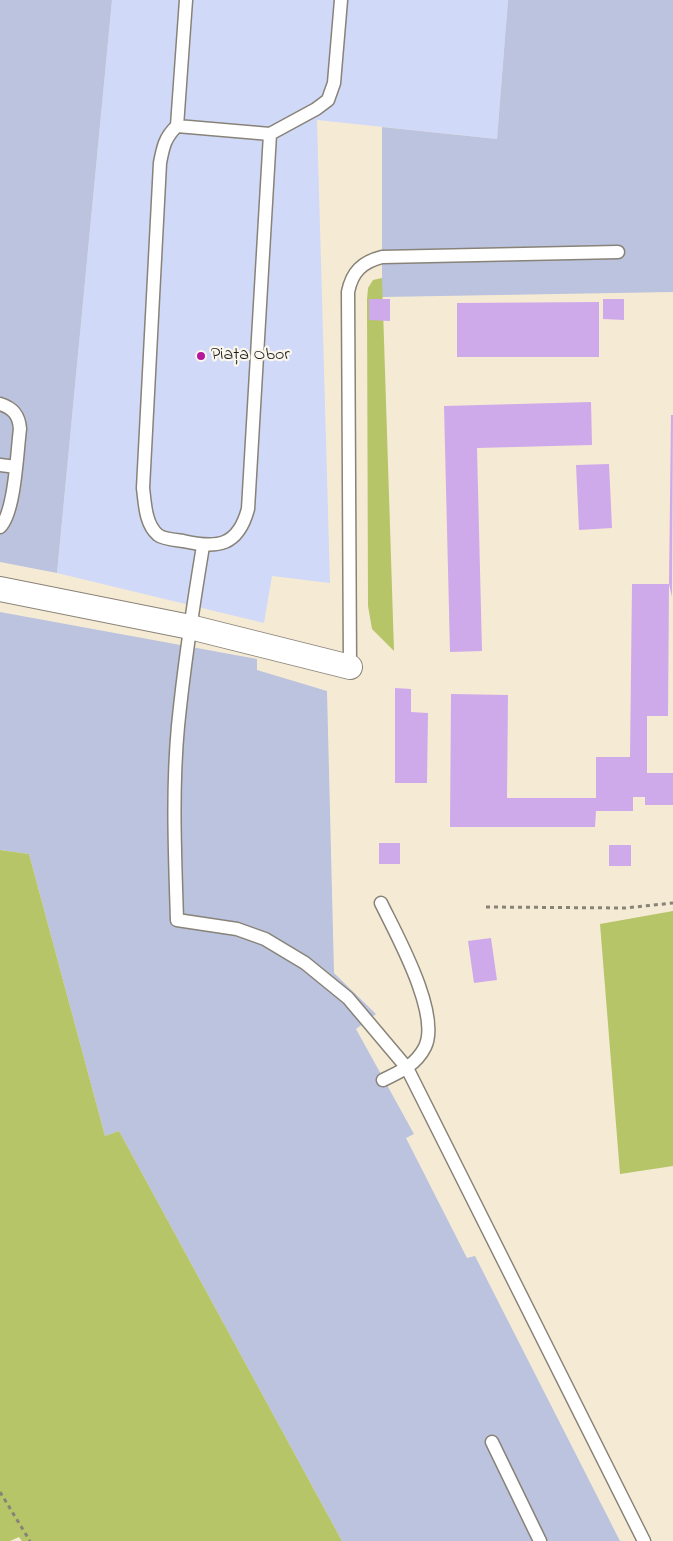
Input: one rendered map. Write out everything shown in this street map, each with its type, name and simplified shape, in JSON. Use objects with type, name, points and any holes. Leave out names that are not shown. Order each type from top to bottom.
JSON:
[{"type":"street","points":[[0,589],[190,627],[350,667]]},
{"type":"lane","points":[[186,0],[177,126],[168,134],[163,145],[160,163],[143,488],[149,524],[158,536],[203,546],[225,543],[234,536],[243,525],[248,509],[270,134]]},
{"type":"lane","points":[[177,126],[270,134],[316,110],[328,100],[334,83],[341,0]]},
{"type":"lane","points":[[350,667],[348,302],[350,280],[362,265],[382,257],[618,252]]},
{"type":"lane","points":[[0,404],[9,407],[19,419],[16,467],[7,517],[0,527]]},
{"type":"lane","points":[[0,465],[16,467]]},
{"type":"lane","points":[[203,546],[190,627],[178,727],[174,824],[176,920],[237,929],[265,939],[305,964],[348,998],[407,1068],[644,1541]]},
{"type":"lane","points":[[381,903],[417,978],[425,1008],[427,1033],[425,1046],[414,1062],[407,1068],[383,1080]]},
{"type":"lane","points":[[492,1442],[540,1541]]},
{"type":"path","points":[[486,907],[626,908],[673,903]]},
{"type":"path","points":[[0,1492],[30,1541]]},
{"type":"shaded area","points":[[0,0],[112,0],[57,573],[0,562]]},
{"type":"shaded area","name":"Piața Obor","points":[[112,0],[508,0],[497,139],[317,120],[330,583],[272,576],[264,623],[57,573]]},
{"type":"shaded area","points":[[508,0],[673,0],[673,292],[382,297],[382,127],[497,139]]},
{"type":"shaded area","points":[[0,612],[257,659],[257,670],[327,691],[334,973],[376,1014],[356,1029],[414,1134],[406,1138],[467,1258],[475,1256],[620,1541],[342,1541],[119,1131],[105,1136],[29,854],[0,850]]},
{"type":"green space","points":[[382,278],[394,651],[372,629],[368,606],[367,300],[368,288],[373,280]]},
{"type":"green space","points":[[0,850],[29,854],[105,1136],[119,1131],[342,1541],[22,1541],[19,1537],[10,1541],[0,1541]]},
{"type":"green space","points":[[673,911],[673,1166],[620,1174],[600,924]]},
{"type":"building","points":[[369,299],[390,299],[390,321],[369,320]]},
{"type":"building","points":[[603,299],[624,299],[624,320],[603,319]]},
{"type":"building","points":[[599,302],[599,357],[457,357],[457,303]]},
{"type":"building","points":[[591,402],[592,445],[477,448],[482,651],[450,652],[444,406]]},
{"type":"building","points":[[671,415],[673,415],[672,597],[669,584]]},
{"type":"building","points":[[609,464],[612,528],[579,530],[576,465]]},
{"type":"building","points":[[632,584],[669,584],[668,716],[647,716],[647,773],[673,773],[673,805],[645,805],[645,797],[633,797],[633,811],[596,811],[595,827],[450,827],[451,694],[508,695],[507,798],[596,798],[596,757],[630,757]]},
{"type":"building","points":[[395,688],[411,689],[411,712],[428,713],[427,783],[395,783]]},
{"type":"building","points":[[379,843],[400,843],[400,864],[379,864]]},
{"type":"building","points":[[609,845],[631,845],[631,866],[609,866]]},
{"type":"building","points":[[491,938],[497,980],[474,983],[468,941]]},
{"type":"place","name":"Piața Obor","points":[[201,356]]}]
